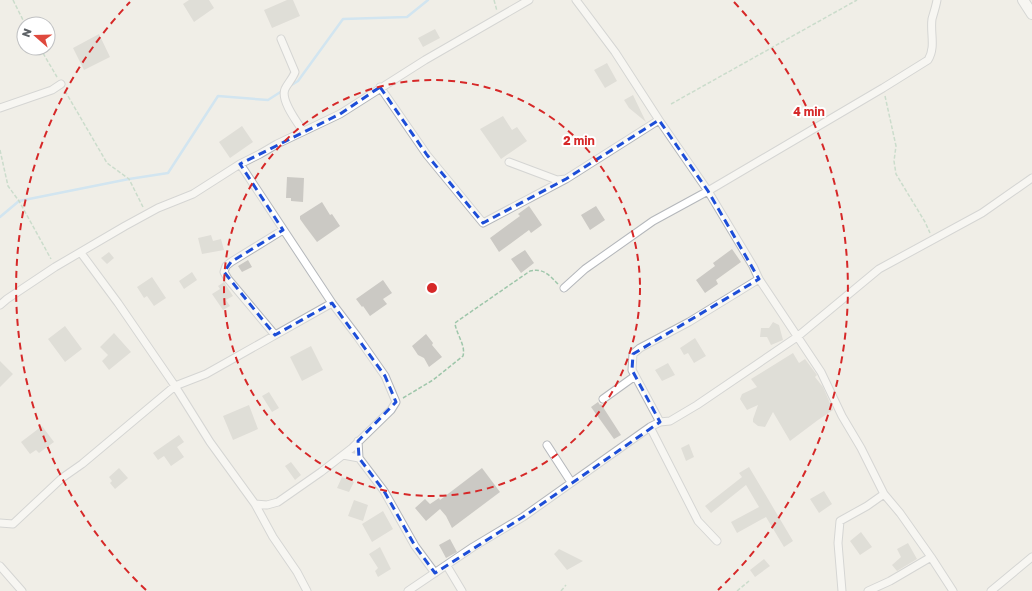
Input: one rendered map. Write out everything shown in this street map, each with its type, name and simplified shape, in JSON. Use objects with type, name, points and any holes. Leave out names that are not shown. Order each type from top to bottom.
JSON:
[{"type":"main road","points":[[1023,0],[1032,14]]},
{"type":"street","points":[[0,305],[55,267],[147,214],[193,194],[240,164],[303,131],[340,114],[380,88],[529,0]]},
{"type":"street","points":[[576,0],[615,52],[659,120],[708,191],[753,266],[759,279],[821,372],[842,416],[861,448],[884,494],[900,513],[931,556],[953,591]]},
{"type":"street","points":[[564,288],[585,269],[653,221],[708,191],[928,60],[931,55],[933,44],[932,19],[938,0]]},
{"type":"street","points":[[281,39],[284,49],[292,61],[295,72],[285,90],[285,99],[290,111],[303,131]]},
{"type":"street","points":[[0,108],[52,90],[61,84]]},
{"type":"street","points":[[380,88],[427,155],[483,223],[566,179],[659,120]]},
{"type":"street","points":[[509,162],[557,180],[566,179]]},
{"type":"street","points":[[240,164],[332,303],[358,336],[385,376],[396,402],[391,410],[358,441],[321,472],[278,502],[267,505],[255,504]]},
{"type":"street","points":[[408,591],[473,547],[523,517],[650,427],[660,422],[670,421],[697,405],[797,337],[879,269],[982,213],[1032,178]]},
{"type":"street","points":[[275,335],[228,279],[224,272],[226,266],[231,262],[283,230]]},
{"type":"street","points":[[81,253],[101,278],[175,386],[210,442],[255,504],[273,537],[308,591]]},
{"type":"street","points":[[660,422],[632,370],[633,354],[640,348],[689,322],[759,279]]},
{"type":"street","points":[[0,524],[13,524],[62,478],[82,464],[175,386],[206,374],[332,303]]},
{"type":"street","points":[[603,398],[636,376]]},
{"type":"street","points":[[650,427],[698,521],[717,541]]},
{"type":"street","points":[[358,441],[359,458],[384,491],[403,527],[435,573]]},
{"type":"street","points":[[547,445],[571,482]]},
{"type":"street","points":[[343,455],[359,458]]},
{"type":"street","points":[[842,591],[838,543],[840,521],[867,506],[884,494]]},
{"type":"street","points":[[868,591],[890,581],[931,556]]},
{"type":"street","points":[[991,591],[1032,557]]},
{"type":"street","points":[[0,566],[22,591]]},
{"type":"street","points":[[446,566],[462,591]]},
{"type":"path","points":[[13,0],[21,16]]},
{"type":"path","points":[[671,104],[857,0]]},
{"type":"path","points":[[45,56],[107,163],[129,179],[137,198],[147,214]]},
{"type":"path","points":[[883,88],[896,146],[894,161],[896,174],[925,222],[933,239]]},
{"type":"path","points":[[0,150],[8,186],[19,201],[55,267]]},
{"type":"path","points":[[396,402],[433,380],[463,356],[464,351],[455,323],[478,306],[530,271],[542,271],[564,288]]},
{"type":"path","points":[[737,591],[749,581]]},
{"type":"path","points":[[561,591],[566,585]]},
{"type":"highlighted area","points":[[380,87],[427,155],[483,223],[566,179],[659,120],[708,191],[759,279],[633,354],[632,370],[660,422],[523,517],[435,573],[415,546],[384,491],[359,458],[358,441],[396,402],[385,376],[332,303],[275,335],[224,272],[231,262],[283,230],[240,164],[340,114]]},
{"type":"building","points":[[189,0],[209,0],[214,8],[194,22],[183,4]]},
{"type":"building","points":[[287,0],[293,0],[300,16],[272,28],[264,10]]},
{"type":"building","points":[[435,29],[440,38],[423,47],[418,38]]},
{"type":"building","points":[[99,34],[110,57],[84,70],[73,48]]},
{"type":"building","points":[[607,63],[617,81],[605,88],[594,70]]},
{"type":"building","points":[[633,95],[646,122],[629,108],[624,100]]},
{"type":"building","points":[[503,116],[512,130],[517,127],[527,141],[501,159],[480,129]]},
{"type":"building","points":[[242,126],[253,142],[230,158],[219,142]]},
{"type":"building","points":[[287,177],[304,178],[303,202],[291,201],[291,198],[286,198]]},
{"type":"building","points":[[322,202],[330,215],[332,214],[340,226],[317,242],[300,219],[300,216]]},
{"type":"building","points":[[529,206],[542,225],[531,233],[529,230],[499,252],[490,238],[520,216],[518,214]]},
{"type":"building","points":[[596,206],[605,220],[590,230],[581,215]]},
{"type":"building","points":[[211,235],[213,241],[221,239],[224,250],[202,254],[198,238]]},
{"type":"building","points":[[732,249],[741,262],[716,280],[718,284],[705,293],[696,280],[715,266],[713,263]]},
{"type":"building","points":[[525,250],[534,263],[521,273],[511,259]]},
{"type":"building","points":[[109,252],[114,258],[107,264],[101,258]]},
{"type":"building","points":[[248,260],[252,267],[242,272],[238,266]]},
{"type":"building","points":[[192,272],[197,280],[184,289],[179,281]]},
{"type":"building","points":[[152,277],[166,298],[154,306],[147,296],[144,298],[137,287]]},
{"type":"building","points":[[383,280],[392,293],[383,299],[387,304],[370,316],[356,299]]},
{"type":"building","points":[[224,282],[233,296],[226,300],[230,306],[223,310],[212,294],[220,289],[218,286]]},
{"type":"building","points":[[773,322],[779,325],[783,340],[771,345],[767,337],[760,337],[761,328],[769,328]]},
{"type":"building","points":[[65,326],[82,349],[65,362],[48,339]]},
{"type":"building","points":[[114,333],[131,352],[109,370],[102,361],[108,355],[100,347]]},
{"type":"building","points":[[426,334],[433,343],[432,345],[442,357],[429,367],[424,358],[418,355],[412,346]]},
{"type":"building","points":[[695,338],[706,356],[694,363],[688,353],[684,355],[680,348]]},
{"type":"building","points":[[311,346],[323,370],[302,381],[290,357]]},
{"type":"building","points":[[793,353],[799,363],[805,359],[817,375],[815,377],[823,387],[833,410],[790,441],[773,412],[765,427],[758,426],[753,422],[753,419],[758,405],[747,410],[740,399],[742,394],[757,387],[751,379]]},
{"type":"building","points":[[0,361],[13,374],[0,387]]},
{"type":"building","points":[[668,363],[675,375],[662,381],[655,370]]},
{"type":"building","points":[[269,392],[279,408],[272,412],[262,396]]},
{"type":"building","points":[[598,402],[600,405],[601,404],[621,435],[614,439],[591,407]]},
{"type":"building","points":[[249,405],[258,429],[233,440],[223,416]]},
{"type":"building","points":[[42,426],[54,442],[39,453],[36,450],[30,454],[21,442]]},
{"type":"building","points":[[179,435],[184,442],[177,447],[184,457],[171,466],[164,456],[158,460],[153,453]]},
{"type":"building","points":[[689,444],[694,457],[686,461],[681,448]]},
{"type":"building","points":[[291,462],[301,475],[295,480],[285,466]]},
{"type":"building","points":[[749,467],[793,541],[784,547],[766,517],[737,533],[731,522],[759,507],[746,485],[711,513],[705,506],[742,477],[739,473]]},
{"type":"building","points":[[119,468],[128,478],[115,489],[110,483],[112,481],[109,477]]},
{"type":"building","points":[[482,468],[500,492],[452,528],[446,516],[440,509],[426,521],[415,508],[425,499],[430,504],[439,498],[440,500]]},
{"type":"building","points":[[342,477],[354,482],[349,492],[337,488]]},
{"type":"building","points":[[824,491],[832,504],[819,513],[810,499]]},
{"type":"building","points":[[354,500],[368,505],[363,521],[348,516]]},
{"type":"building","points":[[383,511],[393,529],[372,542],[362,524]]},
{"type":"building","points":[[861,532],[872,547],[860,555],[850,541]]},
{"type":"building","points":[[450,539],[457,552],[446,558],[439,545]]},
{"type":"building","points":[[908,543],[917,559],[897,571],[892,565],[901,557],[897,549]]},
{"type":"building","points":[[380,547],[391,569],[378,577],[375,571],[378,568],[369,554]]},
{"type":"building","points":[[559,549],[583,561],[567,570],[554,554]]},
{"type":"building","points":[[764,559],[770,566],[755,577],[750,570]]},
{"type":"waterway","points":[[290,86],[298,81],[343,19],[407,17],[428,0]]},
{"type":"waterway","points":[[0,217],[19,201],[129,179],[168,173],[218,96],[268,100],[282,91]]}]
